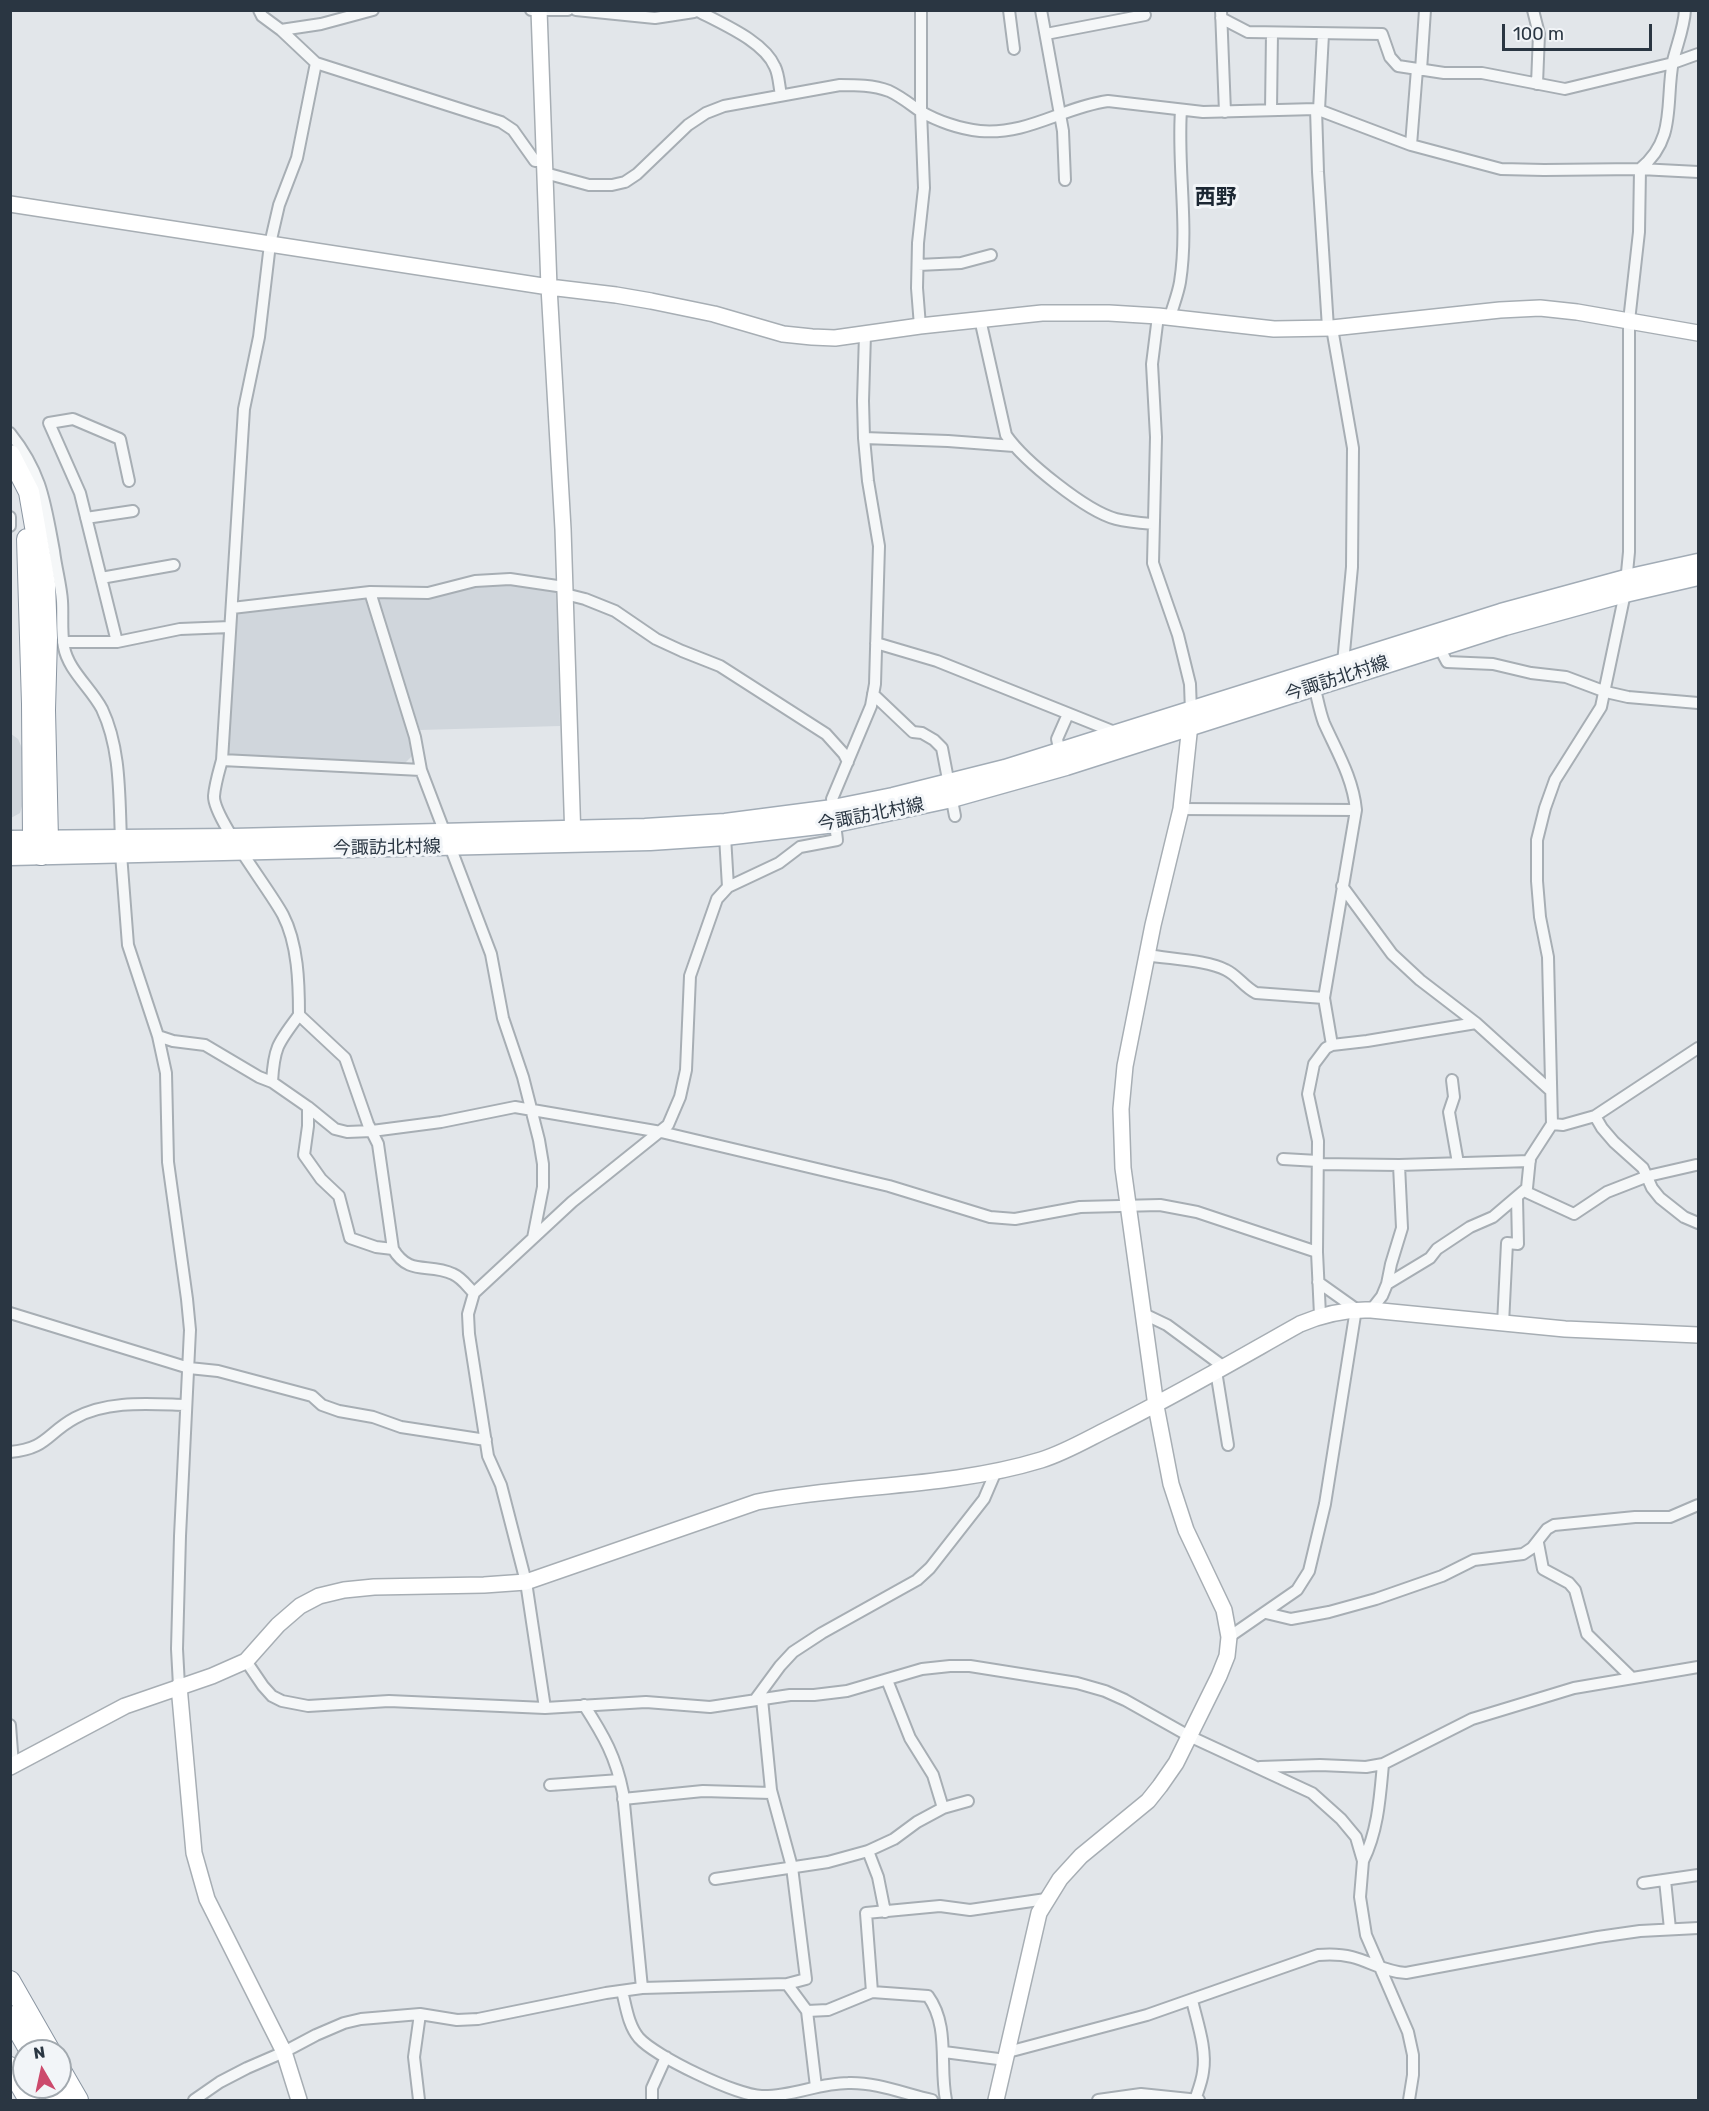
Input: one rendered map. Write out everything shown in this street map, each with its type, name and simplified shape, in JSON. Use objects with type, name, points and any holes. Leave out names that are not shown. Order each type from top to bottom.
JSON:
[{"type":"highway","points":[[10,455],[29,492],[45,584],[47,638],[41,845]]},
{"type":"highway","points":[[10,475],[19,495],[26,534],[32,704],[41,845]]},
{"type":"highway","points":[[10,1981],[43,2039]]},
{"type":"highway","points":[[10,2001],[32,2039]]},
{"type":"highway","points":[[10,2016],[23,2039]]},
{"type":"highway","points":[[10,2067],[29,2100]]},
{"type":"main road","name":"今諏訪北村線","points":[[10,840],[41,845],[121,846],[573,836],[726,836],[834,816],[951,800],[1010,783],[1191,719],[1313,680],[1439,647],[1698,563]]},
{"type":"main road","name":"今諏訪北村線","points":[[1313,680],[1343,663],[1501,613],[1625,586],[1698,576]]},
{"type":"main road","name":"今諏訪北村線","points":[[951,800],[1060,753],[1119,734],[1191,719]]},
{"type":"main road","name":"今諏訪北村線","points":[[573,836],[834,816]]},
{"type":"main road","name":"今諏訪北村線","points":[[10,856],[41,845]]},
{"type":"street","points":[[259,10],[262,16],[281,30],[316,63],[501,122],[513,130],[535,161],[589,185],[612,185],[625,182],[637,174],[688,125],[706,113],[724,106],[840,85],[875,86],[891,92],[940,121],[979,131],[1009,131],[1036,124],[1093,103],[1108,101],[1203,112],[1318,109],[1412,145],[1501,169],[1640,169],[1698,172]]},
{"type":"street","points":[[281,30],[321,24],[373,10]]},
{"type":"street","points":[[568,10],[536,11],[565,591],[573,836]]},
{"type":"street","points":[[576,10],[656,18],[696,11],[738,32],[769,56],[776,68],[781,95]]},
{"type":"street","points":[[920,326],[918,266],[924,188],[921,10]]},
{"type":"street","points":[[1009,10],[1014,50]]},
{"type":"street","points":[[1041,10],[1061,115],[1065,180]]},
{"type":"street","points":[[1412,145],[1425,10]]},
{"type":"street","points":[[1533,10],[1539,34],[1537,84]]},
{"type":"street","points":[[1387,1284],[1430,1258],[1437,1249],[1470,1227],[1493,1217],[1527,1188],[1530,1161],[1552,1124],[1548,957],[1539,908],[1537,840],[1555,780],[1601,707],[1606,692],[1608,667],[1625,586],[1629,552],[1629,321],[1639,232],[1640,169],[1652,159],[1665,133],[1673,63],[1685,10]]},
{"type":"street","points":[[1221,14],[1248,32],[1382,34],[1390,57],[1398,66],[1444,73],[1482,73],[1565,89],[1673,63],[1698,54]]},
{"type":"street","points":[[1221,14],[1225,112]]},
{"type":"street","points":[[1046,34],[1145,15]]},
{"type":"street","points":[[1271,110],[1272,33]]},
{"type":"street","points":[[1323,34],[1318,109],[1318,172],[1330,328],[1353,448],[1352,567],[1343,663]]},
{"type":"street","points":[[272,1082],[274,1056],[279,1041],[299,1015],[299,984],[289,930],[283,915],[216,808],[214,797],[222,760],[244,409],[259,338],[270,244],[279,205],[297,158],[316,63]]},
{"type":"street","points":[[996,2100],[1031,1944],[1039,1913],[1046,1899],[1060,1878],[1081,1856],[1148,1801],[1176,1763],[1220,1676],[1227,1656],[1229,1637],[1224,1610],[1176,1504],[1156,1406],[1127,1206],[1121,1109],[1124,1077],[1147,956],[1181,809],[1191,719],[1190,684],[1178,635],[1153,563],[1156,437],[1152,364],[1164,317],[1180,283],[1184,243],[1179,140],[1180,110]]},
{"type":"street","points":[[10,204],[549,287],[616,295],[661,303],[793,336],[835,338],[1042,313],[1108,313],[1274,329],[1330,328],[1539,308],[1577,312],[1698,333]]},
{"type":"street","points":[[918,266],[962,263],[991,255]]},
{"type":"street","points":[[980,319],[1006,435],[1014,446],[1065,490],[1085,504],[1114,519],[1153,524]]},
{"type":"street","points":[[545,1708],[526,1582],[501,1485],[488,1456],[468,1314],[474,1293],[572,1202],[668,1125],[680,1097],[686,1070],[690,976],[717,898],[728,887],[779,863],[800,847],[837,840],[832,799],[871,706],[876,643],[879,546],[868,481],[864,438],[865,334]]},
{"type":"street","points":[[117,642],[80,493],[49,423],[73,419],[120,439],[129,481]]},
{"type":"street","points":[[10,433],[25,452],[43,494],[62,599],[63,642],[67,656],[101,708],[112,734],[116,757],[128,945],[158,1036],[166,1073],[168,1162],[190,1329],[185,1405],[177,1649],[194,1853],[207,1899],[284,2052],[299,2100]]},
{"type":"street","points":[[864,438],[1014,446]]},
{"type":"street","points":[[86,518],[133,511]]},
{"type":"street","points":[[10,517],[10,526]]},
{"type":"street","points":[[101,578],[174,565]]},
{"type":"street","points":[[232,608],[370,592],[428,593],[475,581],[510,579],[565,591],[615,611],[656,639],[720,666],[826,734],[848,762]]},
{"type":"street","points":[[370,592],[416,737],[421,770],[491,954],[503,1018],[523,1077],[543,1164],[543,1187],[533,1238]]},
{"type":"street","points":[[63,642],[117,642],[180,628],[230,627]]},
{"type":"street","points":[[876,643],[937,661],[1119,734]]},
{"type":"street","points":[[1439,647],[1447,662],[1493,664],[1531,673],[1566,677],[1628,698],[1698,703]]},
{"type":"street","points":[[1313,680],[1323,720],[1350,778],[1355,794],[1356,810],[1356,823],[1342,886],[1324,998],[1332,1045]]},
{"type":"street","points":[[873,694],[913,732],[922,733],[942,748],[951,800]]},
{"type":"street","points":[[1060,753],[1057,739],[1068,714]]},
{"type":"street","points":[[222,760],[421,770]]},
{"type":"street","points":[[1181,809],[1356,810]]},
{"type":"street","points":[[726,836],[728,887]]},
{"type":"street","points":[[1342,886],[1392,954],[1420,980],[1476,1023],[1550,1090]]},
{"type":"street","points":[[1147,956],[1218,966],[1229,971],[1248,989],[1256,993],[1324,998]]},
{"type":"street","points":[[299,1015],[345,1058],[378,1144],[393,1249],[400,1260],[408,1265],[446,1271],[455,1275],[474,1293]]},
{"type":"street","points":[[1320,1315],[1317,1252],[1318,1141],[1308,1094],[1314,1064],[1326,1048],[1332,1045],[1476,1023]]},
{"type":"street","points":[[158,1036],[173,1041],[205,1045],[259,1077],[272,1082],[335,1129],[347,1132],[441,1122],[515,1107],[661,1132],[889,1186],[990,1217],[1015,1219],[1080,1207],[1160,1205],[1197,1212],[1317,1252]]},
{"type":"street","points":[[1552,1124],[1563,1125],[1595,1116],[1698,1048]]},
{"type":"street","points":[[1452,1080],[1455,1097],[1449,1112],[1458,1163]]},
{"type":"street","points":[[308,1107],[304,1155],[321,1179],[339,1196],[350,1238],[376,1247],[393,1249]]},
{"type":"street","points":[[1595,1116],[1614,1142],[1643,1168],[1652,1188],[1660,1198],[1684,1217],[1698,1224]]},
{"type":"street","points":[[1283,1159],[1399,1165],[1530,1161]]},
{"type":"street","points":[[1371,1310],[1387,1284],[1402,1228],[1399,1165]]},
{"type":"street","points":[[1520,1194],[1574,1214],[1607,1192],[1648,1176],[1696,1165]]},
{"type":"street","points":[[1503,1324],[1507,1243],[1518,1244],[1520,1194]]},
{"type":"street","points":[[1318,1282],[1356,1309]]},
{"type":"street","points":[[10,1725],[12,1766],[126,1706],[213,1676],[246,1661],[278,1625],[300,1606],[332,1592],[374,1587],[526,1582],[757,1502],[792,1495],[936,1481],[1043,1460],[1156,1406],[1300,1324],[1320,1315],[1356,1309],[1565,1329],[1698,1335]]},
{"type":"street","points":[[1229,1637],[1297,1590],[1309,1572],[1325,1504],[1356,1309]]},
{"type":"street","points":[[10,1313],[189,1368],[218,1371],[281,1386],[312,1396],[322,1405],[339,1411],[373,1417],[401,1427],[486,1440]]},
{"type":"street","points":[[1144,1314],[1167,1325],[1220,1369],[1228,1445]]},
{"type":"street","points":[[10,1452],[34,1448],[61,1427],[87,1412],[135,1404],[185,1405]]},
{"type":"street","points":[[194,2100],[246,2068],[344,2023],[361,2019],[420,2014],[457,2020],[478,2019],[642,1988],[787,1984],[806,1979],[792,1867],[771,1793],[758,1699],[780,1666],[794,1652],[822,1633],[917,1580],[930,1568],[984,1499],[996,1471]]},
{"type":"street","points":[[1266,1613],[1291,1618],[1329,1612],[1414,1587],[1474,1560],[1523,1554],[1538,1543],[1547,1529],[1554,1525],[1670,1516],[1698,1505]]},
{"type":"street","points":[[1538,1543],[1543,1569],[1569,1583],[1575,1590],[1587,1634],[1631,1677]]},
{"type":"street","points":[[246,1661],[272,1695],[295,1705],[308,1706],[389,1701],[545,1708],[646,1702],[710,1707],[790,1695],[847,1691],[922,1669],[950,1666],[970,1666],[1077,1683],[1125,1700],[1189,1736],[1312,1793],[1327,1805],[1356,1837],[1363,1861],[1360,1897],[1366,1935],[1408,2032],[1413,2055],[1409,2100]]},
{"type":"street","points":[[1254,1767],[1320,1765],[1366,1767],[1383,1764],[1472,1719],[1574,1688],[1698,1667]]},
{"type":"street","points":[[887,1680],[910,1737],[933,1775],[944,1808]]},
{"type":"street","points":[[584,1705],[609,1745],[620,1780],[642,1988]]},
{"type":"street","points":[[1363,1861],[1371,1846],[1380,1802],[1383,1764]]},
{"type":"street","points":[[550,1785],[620,1780]]},
{"type":"street","points":[[623,1799],[703,1791],[771,1793]]},
{"type":"street","points":[[715,1879],[828,1862],[868,1851],[894,1839],[917,1822],[944,1808],[968,1801]]},
{"type":"street","points":[[868,1851],[878,1877],[885,1912]]},
{"type":"street","points":[[1643,1883],[1698,1875]]},
{"type":"street","points":[[1665,1880],[1670,1929]]},
{"type":"street","points":[[872,1992],[866,1913],[940,1906],[970,1910],[1046,1899]]},
{"type":"street","points":[[944,2052],[1007,2056],[1147,2015],[1318,1955],[1335,1953],[1395,1972],[1406,1972],[1599,1936],[1698,1928]]},
{"type":"street","points":[[787,1984],[807,2011],[816,2087]]},
{"type":"street","points":[[622,1991],[629,2018],[638,2036],[650,2048],[719,2084],[760,2097],[849,2082],[933,2100]]},
{"type":"street","points":[[807,2011],[828,2010],[872,1992],[928,1996],[935,2006],[944,2052],[943,2085],[946,2100]]},
{"type":"street","points":[[1098,2100],[1141,2094],[1197,2100],[1204,2061],[1192,2000]]},
{"type":"street","points":[[419,2100],[414,2057],[420,2014]]},
{"type":"street","points":[[652,2100],[652,2088],[666,2057]]},
{"type":"shaded area","points":[[502,584],[542,585],[557,591],[560,726],[420,730],[376,597],[410,596]]},
{"type":"shaded area","points":[[370,592],[415,753],[404,764],[222,760],[232,608]]},
{"type":"shaded area","points":[[10,733],[18,739],[22,748],[22,768],[27,789],[20,813],[11,818]]},
{"type":"district","name":"西野","points":[[1216,198]]}]
